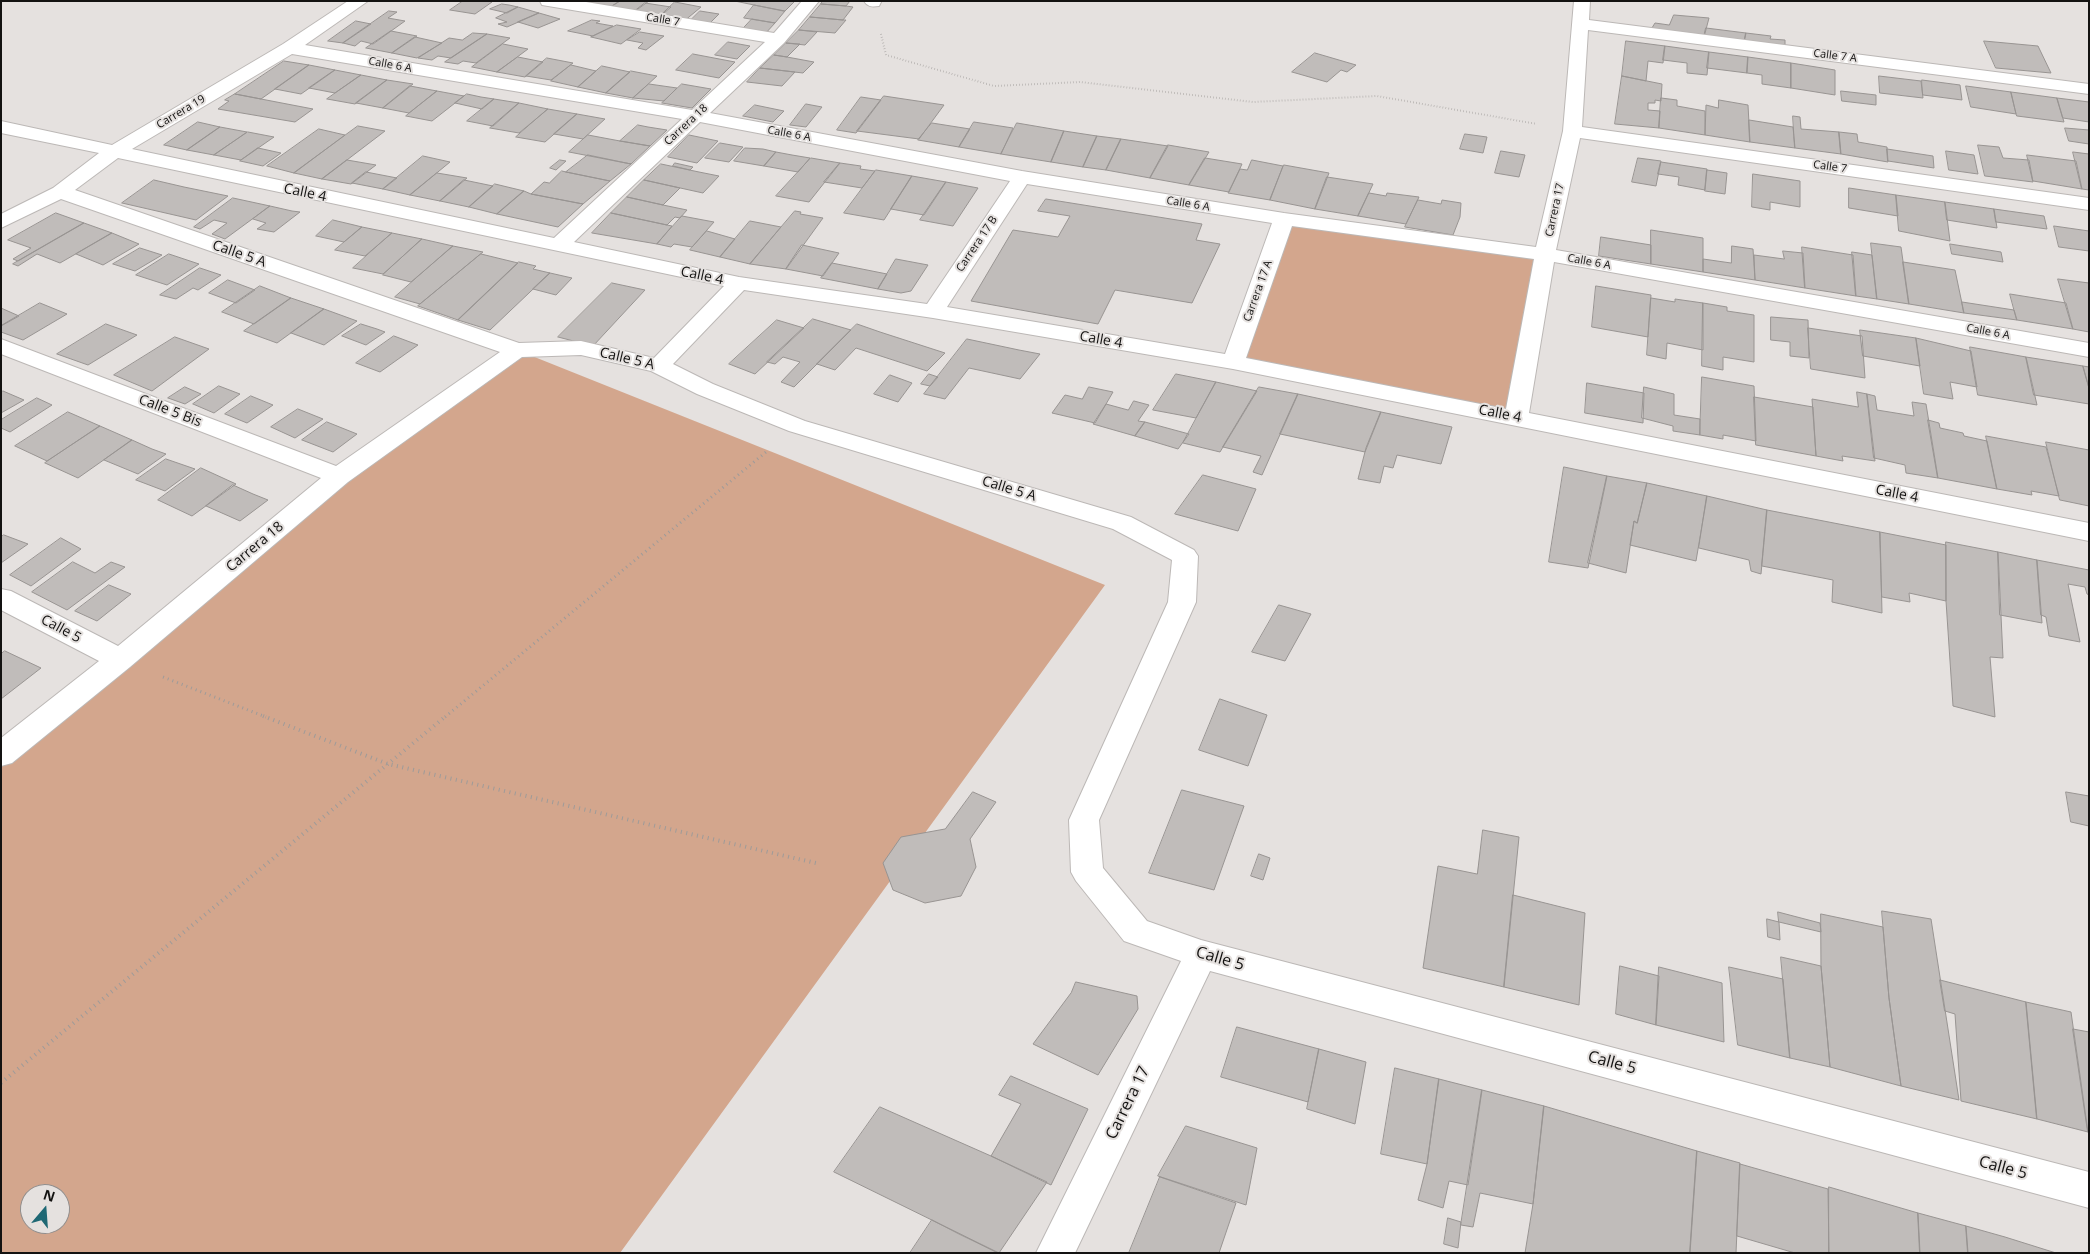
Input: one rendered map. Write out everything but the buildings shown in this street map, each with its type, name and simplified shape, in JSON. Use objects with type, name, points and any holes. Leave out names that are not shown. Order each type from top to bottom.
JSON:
[{"type":"street","name":"Carrera 19","points":[[1,222],[60,192],[114,152],[289,48],[360,1]]},
{"type":"street","name":"Calle 7","points":[[548,1],[778,39]]},
{"type":"street","name":"Carrera 18","points":[[557,246],[778,39],[811,1]]},
{"type":"street","name":"Carrera 17","points":[[1516,417],[1545,254],[1572,131],[1582,1]]},
{"type":"street","name":"Calle 7 A","points":[[1581,24],[2089,88]]},
{"type":"street","name":"Calle 6 A","points":[[289,48],[696,116],[1022,177],[1284,219],[1545,254],[2089,350]]},
{"type":"street","name":"Calle 4","points":[[1,127],[739,283],[933,311],[1233,362],[2089,532]]},
{"type":"street","name":"Calle 7","points":[[1572,131],[2089,204]]},
{"type":"street","name":"Carrera 17 B","points":[[933,311],[1022,177]]},
{"type":"street","name":"Calle 5 A","points":[[60,192],[517,350],[581,348],[659,366],[705,389],[797,426],[1122,523],[1186,556],[1182,602],[1084,820],[1087,872],[1136,931]]},
{"type":"street","name":"Carrera 17 A","points":[[1233,362],[1284,219]]},
{"type":"street","points":[[659,366],[739,283]]},
{"type":"street","name":"Calle 5 Bis","points":[[1,346],[339,476]]},
{"type":"street","name":"Carrera 18","points":[[1,755],[120,660],[339,476],[517,350]]},
{"type":"street","name":"Calle 5","points":[[1,598],[120,660]]},
{"type":"street","name":"Calle 5","points":[[1136,931],[1201,954],[2089,1190]]},
{"type":"street","name":"Carrera 17","points":[[1055,1253],[1201,954]]},
{"type":"path","points":[[872,2],[886,55],[994,86],[1080,82],[1253,102],[1377,96],[1572,131]]},
{"type":"path","points":[[1,1083],[797,426]]},
{"type":"path","points":[[120,660],[388,764],[820,864]]},
{"type":"shaded area","points":[[1284,219],[1545,254],[1516,417],[1233,362]]},
{"type":"shaded area","points":[[517,350],[1105,585],[620,1253],[1,1253],[1,747]]}]
